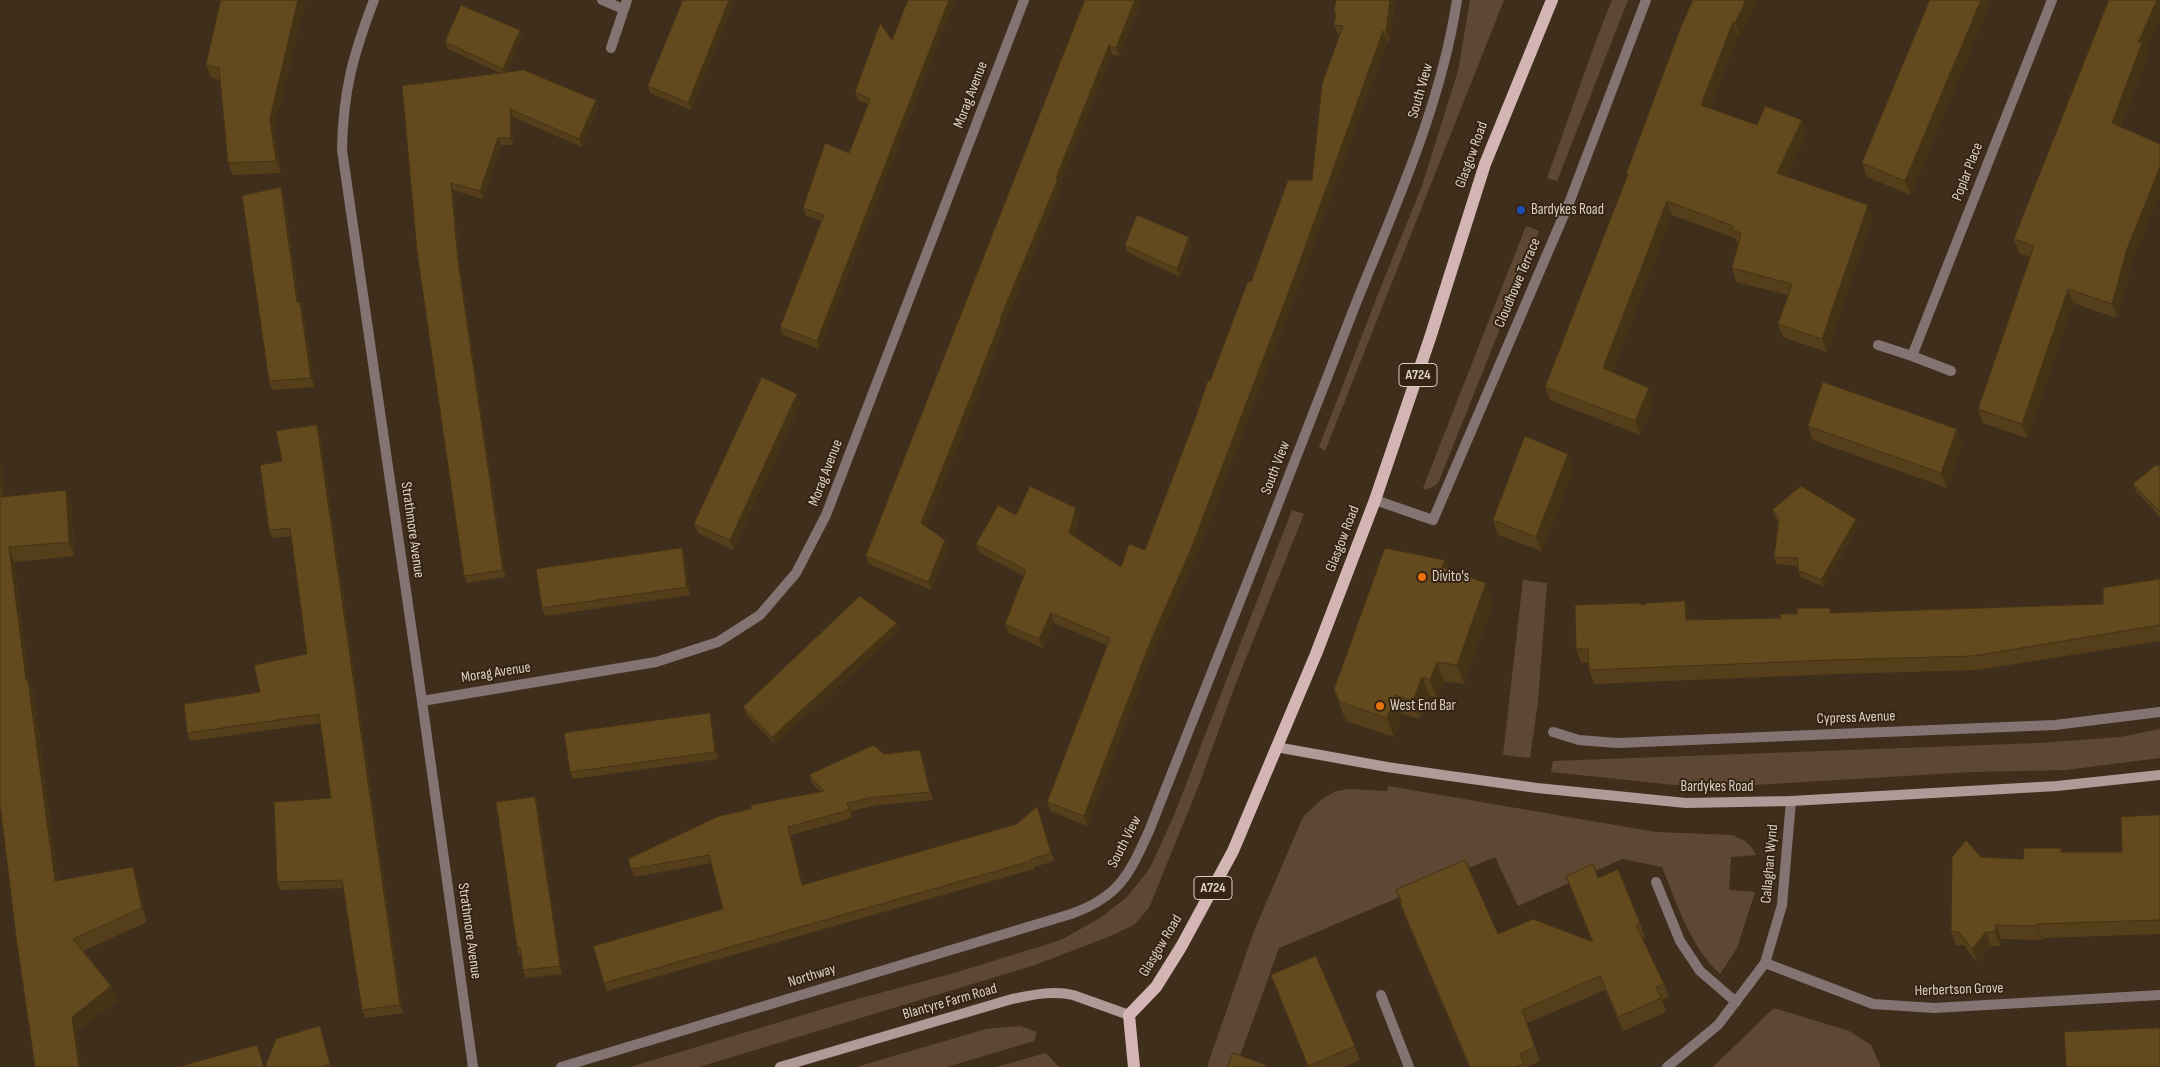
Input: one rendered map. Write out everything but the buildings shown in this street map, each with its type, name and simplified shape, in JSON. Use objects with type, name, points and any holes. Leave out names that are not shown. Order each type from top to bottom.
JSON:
[{"type":"main road","name":"Glasgow Road","points":[[1129,1015],[1156,987],[1233,851],[1316,654],[1375,500],[1430,338],[1485,164],[1552,0]]},
{"type":"main road","name":"Bardykes Road","points":[[1276,747],[1387,767],[1537,788],[1686,803],[1791,802],[2057,786],[2160,775]]},
{"type":"main road","name":"Blantyre Farm Road","points":[[780,1067],[1002,1002],[1038,994],[1073,994],[1129,1015]]},
{"type":"main road","points":[[1129,1015],[1134,1067]]},
{"type":"street","name":"Strathmore Avenue","points":[[374,0],[356,46],[346,90],[342,150],[473,1067]]},
{"type":"street","points":[[602,0],[625,4],[611,48]]},
{"type":"street","name":"Morag Avenue","points":[[422,701],[656,662],[718,642],[760,615],[796,573],[826,515],[1024,0]]},
{"type":"street","name":"South View","points":[[1071,914],[1089,907],[1108,896],[1120,884],[1132,869],[1149,831],[1377,251],[1422,142],[1451,38],[1457,0]]},
{"type":"street","name":"Cloudhowe Terrace","points":[[1375,500],[1433,520],[1569,203],[1646,0]]},
{"type":"street","name":"Poplar Place","points":[[1912,356],[2052,0]]},
{"type":"street","points":[[1878,346],[1912,356],[1951,371]]},
{"type":"street","name":"Cypress Avenue","points":[[1552,732],[1579,740],[1617,743],[2055,725],[2160,712]]},
{"type":"street","name":"Callaghan Wynd","points":[[1667,1067],[1718,1025],[1765,963],[1782,905],[1791,802]]},
{"type":"street","points":[[1656,882],[1680,940],[1700,971],[1736,1002]]},
{"type":"street","name":"Northway","points":[[561,1067],[1071,914]]},
{"type":"street","name":"Herbertson Grove","points":[[1765,963],[1873,1004],[1934,1008],[2160,995]]},
{"type":"street","points":[[1381,995],[1409,1067]]},
{"type":"shaded area","points":[[1470,0],[1504,0],[1325,451],[1319,447],[1422,186],[1458,71]]},
{"type":"shaded area","points":[[1612,0],[1628,0],[1557,181],[1547,178],[1597,38]]},
{"type":"shaded area","points":[[1526,226],[1539,231],[1439,481],[1436,485],[1426,490],[1423,488]]},
{"type":"shaded area","points":[[1292,510],[1304,514],[1149,908],[1134,925],[1035,965],[699,1067],[630,1067],[1061,940],[1100,918],[1127,897],[1150,868],[1175,813]]},
{"type":"shaded area","points":[[1523,580],[1547,583],[1538,701],[1530,758],[1503,755]]},
{"type":"shaded area","points":[[2160,729],[2160,758],[2065,770],[1971,772],[1721,787],[1675,785],[1551,772],[1553,761],[2039,743],[2120,737]]},
{"type":"shaded area","points":[[1388,786],[1656,832],[1732,835],[1745,841],[1756,855],[1731,857],[1729,890],[1755,892],[1737,948],[1720,974],[1700,951],[1692,938],[1662,867],[1622,859],[1518,906],[1495,857],[1279,948],[1236,1067],[1207,1067],[1254,931],[1303,817],[1322,799],[1336,791],[1350,789],[1387,791]]},
{"type":"shaded area","points":[[1774,1008],[1849,1031],[1871,1045],[1881,1067],[1713,1067]]},
{"type":"shaded area","points":[[1020,1026],[1037,1032],[1034,1041],[947,1067],[856,1067],[986,1029]]},
{"type":"shaded area","points":[[1046,1053],[1059,1067],[996,1067]]},
{"type":"place","name":"Bardykes Road","points":[[1521,210]]},
{"type":"place","name":"Divito's","points":[[1422,577]]},
{"type":"place","name":"West End Bar","points":[[1380,706]]}]
